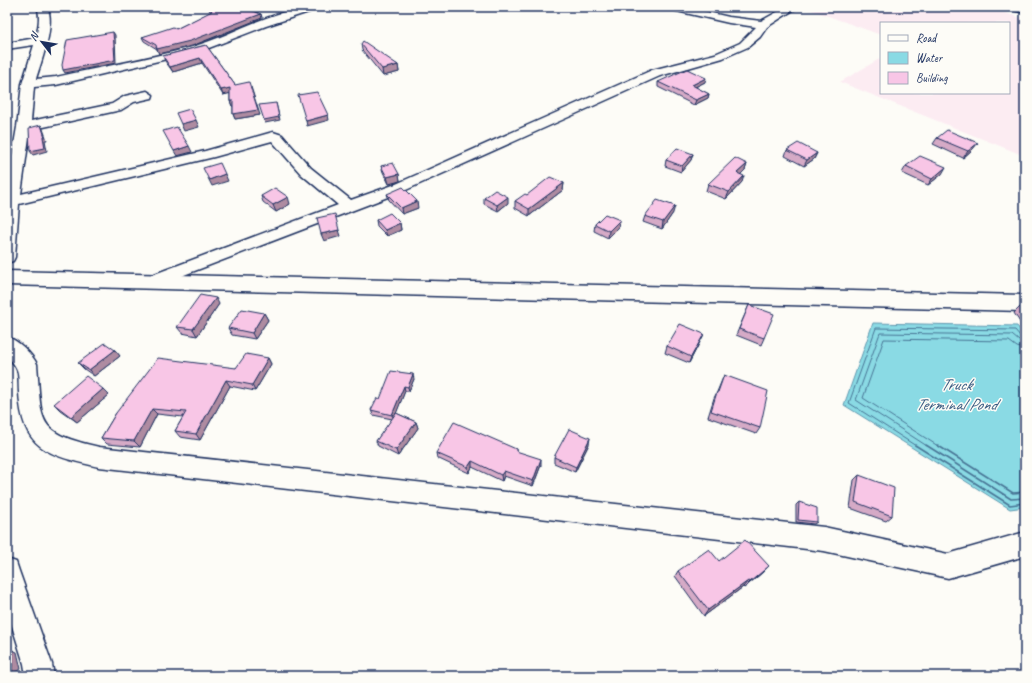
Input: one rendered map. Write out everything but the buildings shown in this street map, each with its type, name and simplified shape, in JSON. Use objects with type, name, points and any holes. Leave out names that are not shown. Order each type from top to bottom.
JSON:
[{"type":"highway","points":[[1017,7],[1025,9]]},
{"type":"highway","points":[[7,278],[1025,303]]},
{"type":"street","points":[[7,257],[12,201],[24,127],[28,84],[41,40],[44,11],[42,7]]},
{"type":"street","points":[[28,84],[56,81],[197,49],[262,24],[314,7]]},
{"type":"street","points":[[672,7],[729,20],[763,25]]},
{"type":"street","points":[[150,282],[401,188],[656,73],[719,56],[744,45],[756,35],[763,25],[793,7]]},
{"type":"street","points":[[7,46],[41,40]]},
{"type":"street","points":[[24,127],[116,108],[130,99],[147,95]]},
{"type":"street","points":[[12,201],[209,154],[273,136],[277,138],[306,171],[350,207]]},
{"type":"street","points":[[7,344],[27,364],[32,414],[37,429],[51,441],[75,451],[99,457],[824,539],[948,566],[1025,544]]},
{"type":"street","points":[[7,571],[38,664],[40,676]]},
{"type":"shaded area","points":[[803,7],[986,7],[1025,19],[1025,156],[840,82],[880,59],[880,94],[1010,94],[1010,22],[880,22],[880,35]]},
{"type":"water","name":"Truck Terminal Pond","points":[[873,323],[1017,326],[1025,336],[1025,507],[1010,509],[844,405]]}]
